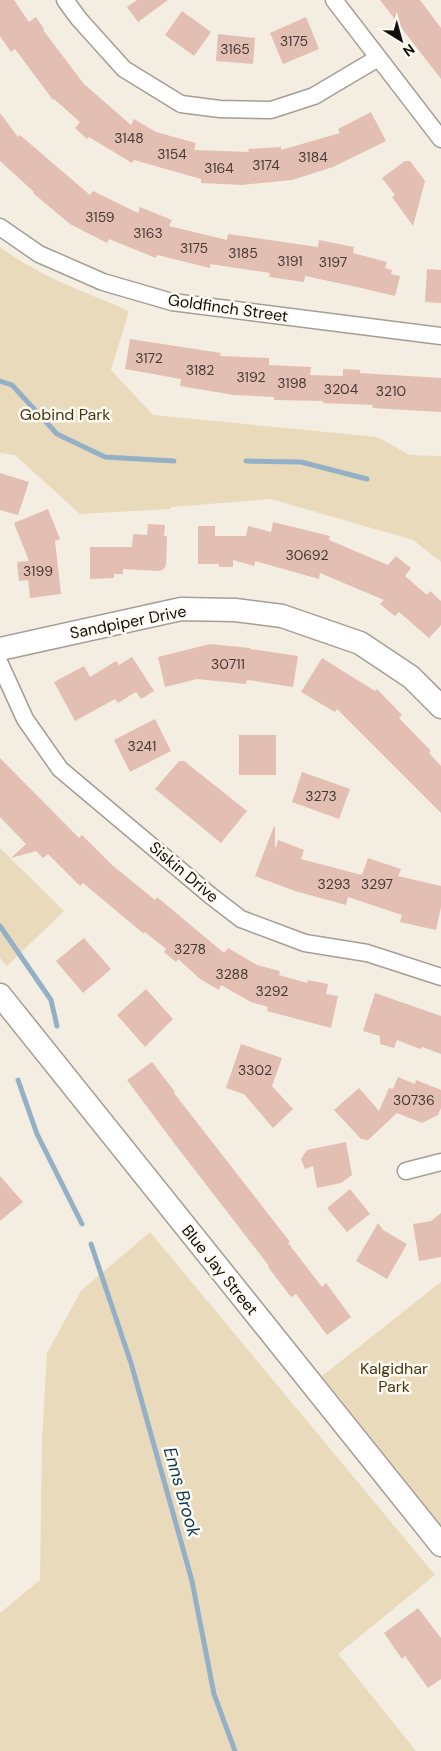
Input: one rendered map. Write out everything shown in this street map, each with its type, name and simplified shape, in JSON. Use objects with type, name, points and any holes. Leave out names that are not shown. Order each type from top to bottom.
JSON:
[{"type":"street","points":[[65,0],[78,19],[124,69],[182,104],[220,109],[271,110],[314,96],[378,58]]},
{"type":"street","points":[[334,0],[441,139]]},
{"type":"street","name":"Goldfinch Street","points":[[0,227],[39,254],[103,282],[172,302],[441,336]]},
{"type":"street","name":"Sandpiper Drive","points":[[0,648],[181,609],[235,610],[282,616],[360,643],[411,676],[441,707]]},
{"type":"street","name":"Siskin Drive","points":[[0,664],[25,719],[60,769],[241,919],[305,943],[368,953],[441,977]]},
{"type":"street","name":"Blue Jay Street","points":[[0,995],[441,1546]]},
{"type":"street","points":[[406,1171],[441,1162]]},
{"type":"green space","name":"Gobind Park","points":[[0,247],[46,275],[129,311],[111,370],[153,415],[377,437],[410,455],[441,456],[441,562],[413,540],[271,499],[171,507],[170,509],[80,514],[15,455],[0,453]]},
{"type":"green space","points":[[0,848],[64,911],[7,966],[0,958]]},
{"type":"green space","points":[[150,1232],[435,1575],[338,1654],[416,1751],[0,1751],[0,1613],[40,1580],[42,1440],[47,1353],[81,1291]]},
{"type":"green space","name":"Kalgidhar Park","points":[[441,1282],[441,1525],[322,1376]]},
{"type":"building","points":[[0,0],[14,0],[29,22],[36,17],[43,30],[84,84],[131,125],[134,119],[156,132],[196,143],[194,150],[249,152],[248,149],[281,147],[281,150],[340,133],[338,129],[371,112],[386,141],[333,167],[292,180],[242,185],[201,183],[201,179],[134,160],[132,163],[89,137],[87,139],[75,128],[80,122],[53,100],[15,49],[11,52],[0,36]]},
{"type":"building","points":[[137,0],[168,0],[138,22],[127,7]]},
{"type":"building","points":[[380,0],[420,0],[441,28],[441,79]]},
{"type":"building","points":[[182,11],[211,32],[194,56],[165,35]]},
{"type":"building","points":[[306,17],[319,49],[283,64],[270,33]]},
{"type":"building","points":[[218,34],[255,38],[253,64],[216,61]]},
{"type":"building","points":[[0,113],[18,137],[20,135],[90,195],[93,191],[138,213],[140,207],[172,220],[169,226],[227,240],[228,234],[318,247],[319,240],[354,247],[353,253],[387,262],[385,268],[392,270],[391,274],[400,276],[395,296],[305,276],[304,282],[269,277],[270,273],[210,264],[210,268],[157,255],[156,258],[109,239],[107,243],[70,224],[33,193],[0,161]]},
{"type":"building","points":[[405,161],[410,161],[425,181],[413,226],[392,197],[395,195],[382,178]]},
{"type":"building","points":[[427,269],[441,270],[441,303],[425,302]]},
{"type":"building","points":[[130,339],[221,353],[220,356],[269,358],[269,365],[311,367],[310,375],[343,376],[343,369],[360,370],[360,373],[441,378],[441,412],[372,408],[373,405],[323,403],[323,401],[274,400],[274,397],[234,395],[180,386],[181,379],[125,369]]},
{"type":"building","points":[[0,473],[29,482],[18,515],[0,510]]},
{"type":"building","points":[[48,509],[60,539],[55,541],[61,594],[30,598],[28,580],[19,581],[17,562],[29,561],[14,523]]},
{"type":"building","points":[[273,522],[330,536],[329,540],[388,565],[396,556],[411,568],[405,576],[427,595],[430,591],[441,601],[441,625],[429,638],[399,612],[395,616],[380,604],[384,600],[320,573],[319,579],[255,561],[254,566],[233,560],[233,567],[219,567],[219,564],[198,564],[198,526],[215,526],[215,536],[246,536],[248,526],[271,532]]},
{"type":"building","points":[[148,524],[165,525],[164,536],[167,536],[166,565],[164,569],[159,571],[123,569],[123,574],[114,574],[114,578],[90,579],[90,547],[132,547],[133,534],[147,535]]},
{"type":"building","points":[[210,644],[298,656],[293,687],[247,680],[246,684],[197,679],[165,687],[158,657]]},
{"type":"building","points":[[132,657],[154,691],[141,699],[136,692],[118,703],[115,699],[75,721],[54,682],[84,666],[90,677],[116,661],[119,665]]},
{"type":"building","points":[[322,658],[375,691],[377,689],[402,715],[399,718],[431,751],[429,753],[441,766],[441,813],[337,709],[335,712],[301,692]]},
{"type":"building","points":[[155,719],[171,751],[130,772],[114,740]]},
{"type":"building","points":[[239,735],[276,735],[276,775],[239,775]]},
{"type":"building","points":[[0,758],[79,838],[82,835],[112,865],[155,900],[157,897],[224,953],[228,948],[257,965],[280,971],[279,975],[307,983],[308,980],[328,984],[326,994],[338,996],[331,1028],[267,1011],[268,1007],[251,1002],[221,985],[219,990],[200,979],[178,959],[176,962],[164,952],[166,949],[145,932],[144,934],[83,883],[80,886],[48,854],[43,858],[36,851],[11,858],[26,844],[0,817]]},
{"type":"building","points":[[179,761],[184,761],[247,811],[221,843],[155,789]]},
{"type":"building","points":[[302,772],[350,789],[339,819],[292,802]]},
{"type":"building","points":[[274,826],[275,850],[278,840],[304,850],[301,859],[362,875],[368,858],[401,869],[398,876],[441,886],[441,907],[436,930],[400,922],[402,915],[348,897],[346,905],[295,891],[255,876]]},
{"type":"building","points":[[84,938],[111,969],[83,993],[56,961]]},
{"type":"building","points":[[146,989],[173,1019],[145,1047],[117,1015]]},
{"type":"building","points":[[375,993],[441,1016],[441,1054],[422,1047],[420,1049],[397,1040],[394,1048],[380,1044],[380,1036],[363,1031]]},
{"type":"building","points":[[241,1044],[282,1058],[272,1086],[293,1109],[273,1128],[244,1094],[226,1088]]},
{"type":"building","points":[[152,1062],[290,1242],[288,1243],[322,1287],[326,1283],[351,1317],[327,1335],[296,1294],[291,1297],[127,1080]]},
{"type":"building","points":[[398,1077],[415,1084],[416,1080],[441,1090],[441,1108],[438,1115],[422,1123],[397,1113],[367,1141],[368,1138],[367,1140],[361,1139],[334,1110],[359,1088],[379,1111],[389,1088],[393,1089]]},
{"type":"building","points":[[346,1142],[352,1175],[341,1183],[317,1188],[313,1166],[305,1169],[301,1159],[307,1150]]},
{"type":"building","points":[[0,1176],[23,1202],[0,1221]]},
{"type":"building","points":[[350,1189],[370,1214],[347,1232],[327,1208]]},
{"type":"building","points":[[441,1213],[441,1257],[419,1261],[413,1224],[431,1221]]},
{"type":"building","points":[[378,1223],[383,1230],[407,1244],[387,1279],[356,1261]]},
{"type":"building","points":[[418,1608],[441,1638],[441,1679],[428,1688],[405,1656],[402,1659],[384,1633]]},
{"type":"waterway","points":[[0,381],[12,385],[57,434],[105,457],[174,461]]},
{"type":"waterway","points":[[246,461],[301,462],[367,479]]},
{"type":"waterway","name":"Enns Brook","points":[[0,926],[51,1000],[57,1026]]},
{"type":"waterway","name":"Enns Brook","points":[[18,1080],[37,1134],[82,1224]]},
{"type":"waterway","name":"Enns Brook","points":[[91,1244],[131,1363],[192,1581],[214,1694],[235,1751]]}]
